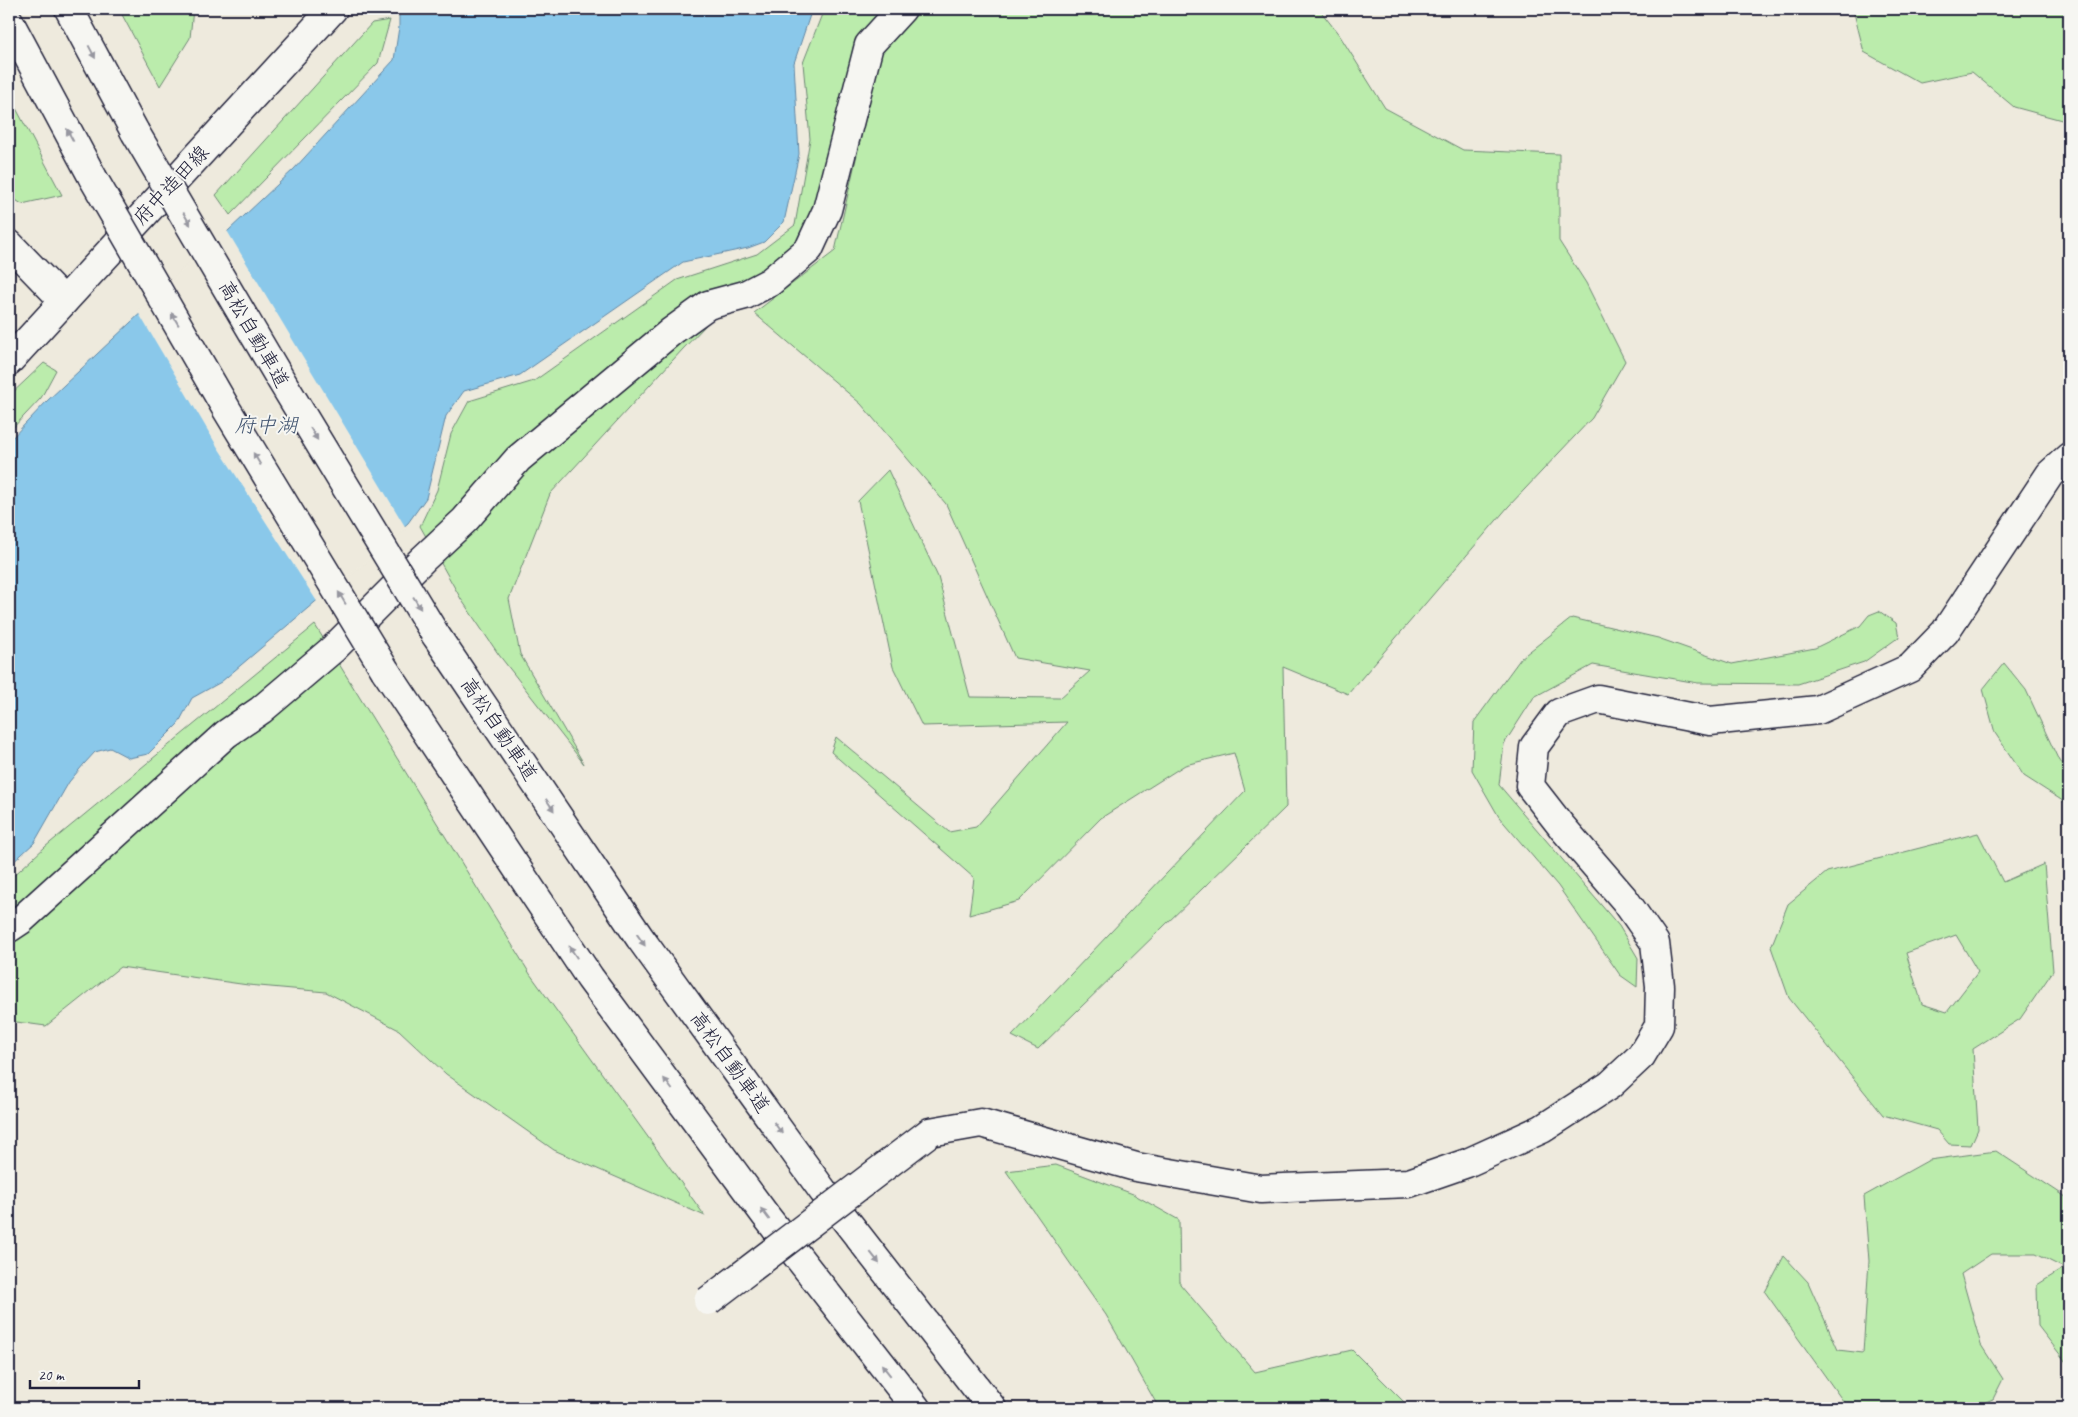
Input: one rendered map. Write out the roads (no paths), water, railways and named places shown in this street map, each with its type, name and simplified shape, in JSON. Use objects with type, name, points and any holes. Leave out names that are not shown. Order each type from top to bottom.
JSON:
[{"type":"main road","name":"高松自動車道","points":[[69,9],[136,132],[281,380],[435,634],[640,938],[823,1191],[992,1408]]},
{"type":"main road","name":"府中造田線","points":[[9,361],[333,9]]},
{"type":"main road","points":[[9,928],[21,920],[226,734],[261,710],[333,649],[423,559],[466,520],[518,459],[672,331],[708,305],[746,294],[770,282],[809,249],[828,210],[869,44],[902,9]]},
{"type":"main road","points":[[9,21],[93,178],[227,410],[386,670],[590,978],[766,1216],[916,1408]]},
{"type":"main road","points":[[9,244],[64,301]]},
{"type":"main road","points":[[708,1301],[930,1132],[980,1123],[1136,1167],[1261,1189],[1409,1183],[1467,1163],[1542,1129],[1610,1085],[1641,1056],[1659,1026],[1660,986],[1655,943],[1625,900],[1562,827],[1530,786],[1534,747],[1559,713],[1598,699],[1710,721],[1818,710],[1910,668],[1945,632],[2050,474],[2069,457]]},
{"type":"water","name":"府中湖","points":[[399,9],[812,9],[794,63],[799,154],[784,222],[764,242],[748,248],[683,262],[520,375],[464,391],[446,416],[426,498],[408,523],[221,682],[192,698],[178,724],[148,754],[129,758],[110,748],[95,752],[69,782],[34,843],[9,866],[9,441],[47,401],[294,169],[394,60],[399,27]]}]
